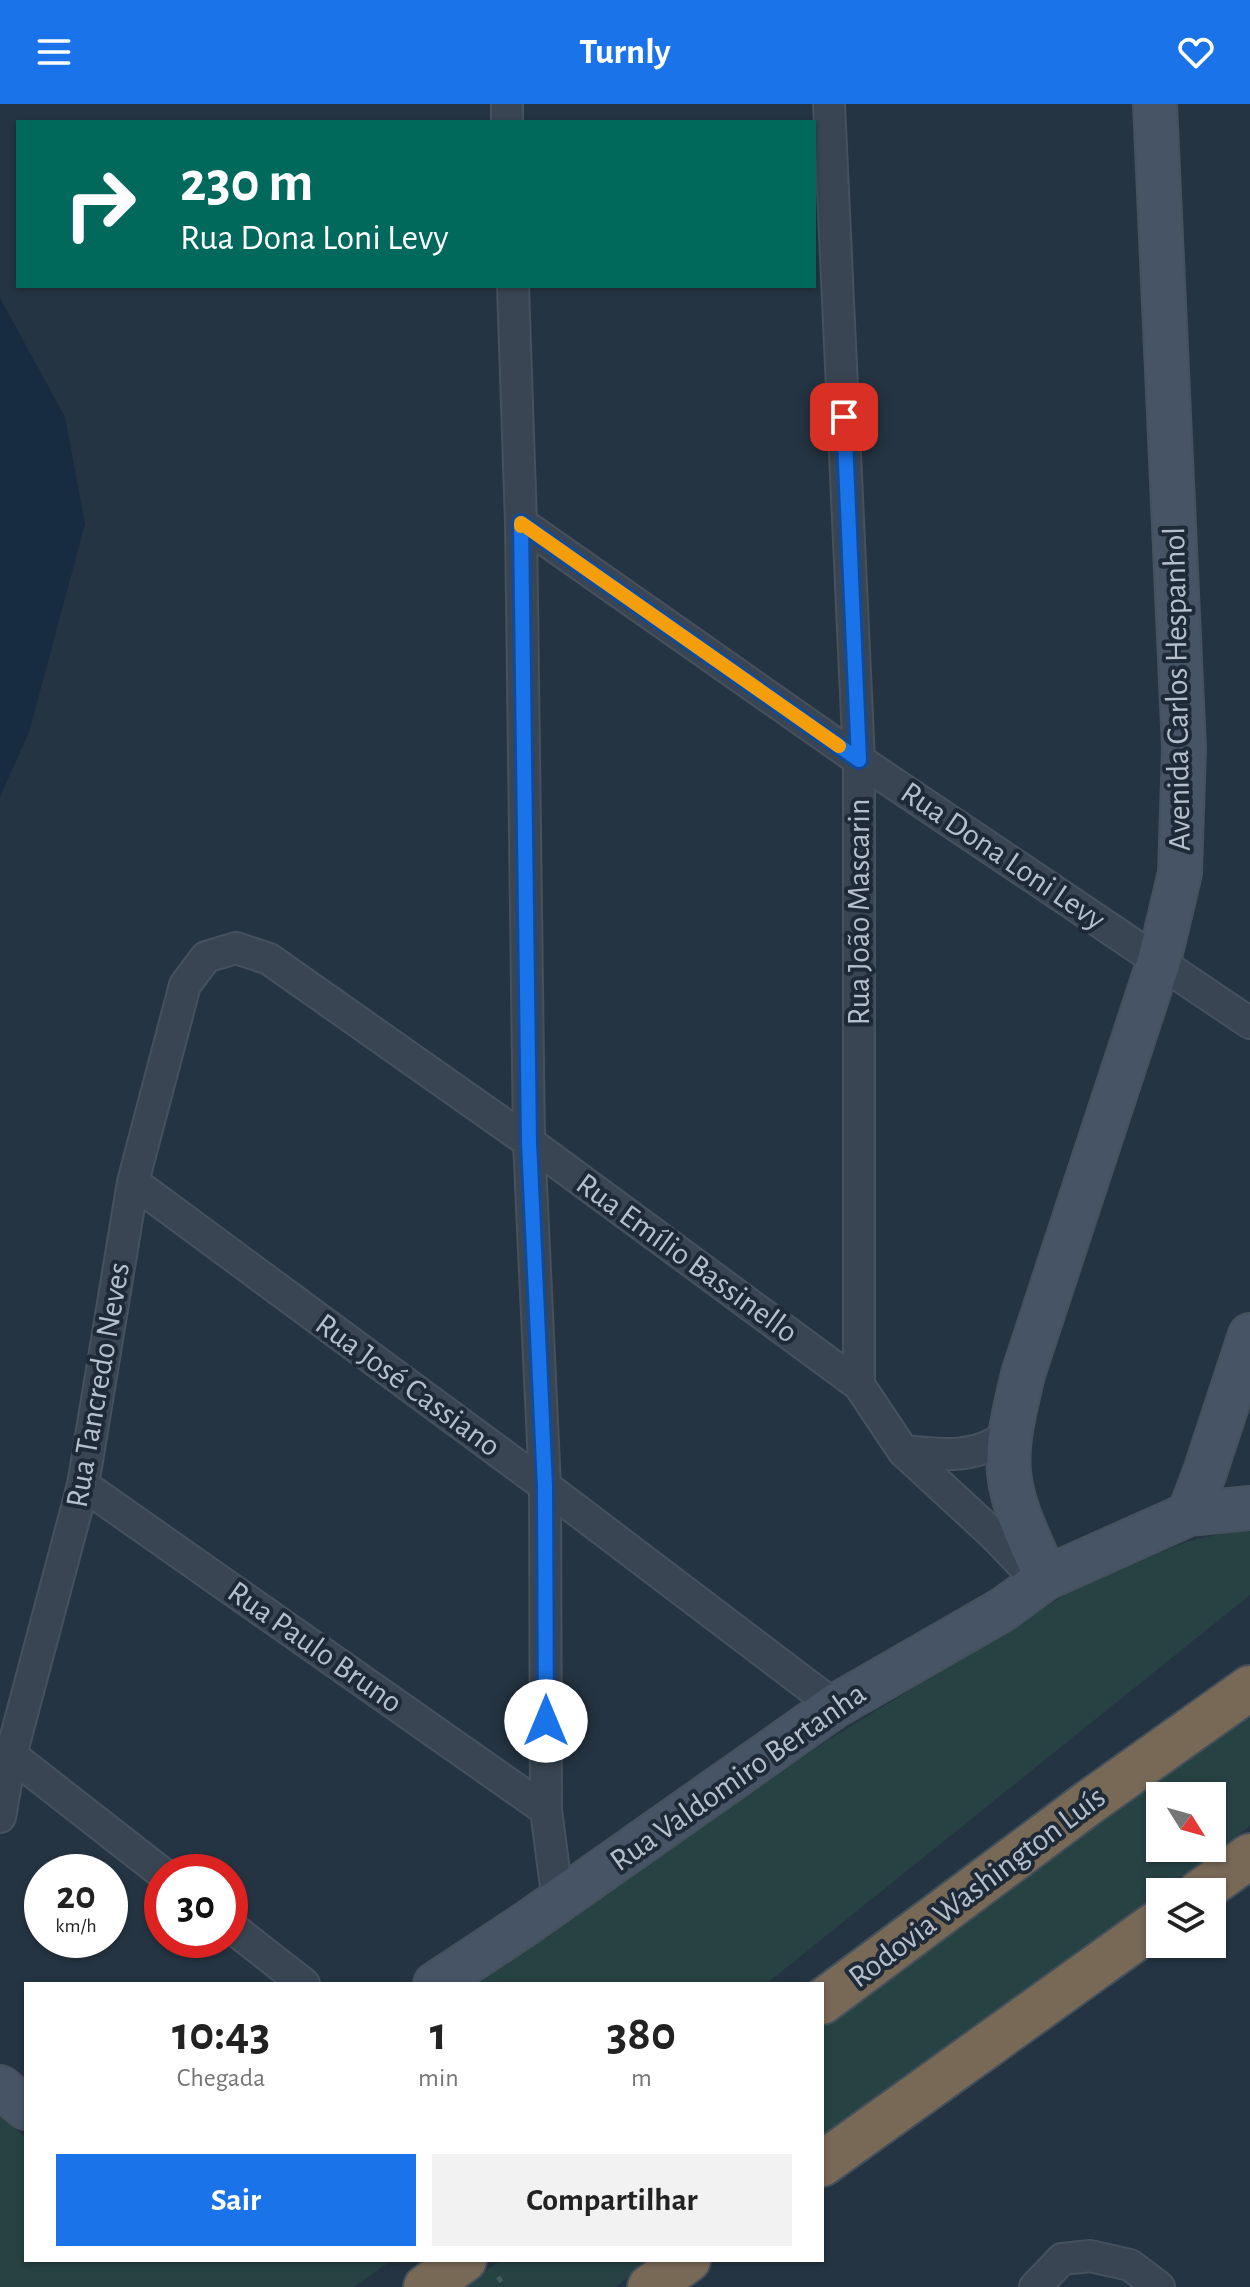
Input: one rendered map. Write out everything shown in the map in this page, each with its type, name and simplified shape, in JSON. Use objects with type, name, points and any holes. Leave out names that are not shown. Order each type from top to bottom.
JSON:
[{"type":"highway","name":"Rodovia Washington Luís","points":[[824,2001],[1091,1801],[1250,1688]]},
{"type":"highway","points":[[1219,1878],[1250,1856]]},
{"type":"highway","points":[[1226,1904],[1250,1890]]},
{"type":"highway","points":[[824,2163],[1146,1931]]},
{"type":"highway","points":[[1021,2022],[1146,1950]]},
{"type":"highway","points":[[426,2287],[461,2262]]},
{"type":"highway","points":[[650,2287],[685,2262]]},
{"type":"street","name":"Rua João Mascarin","points":[[829,104],[859,760],[859,1385]]},
{"type":"street","name":"Avenida Carlos Hespanhol","points":[[1042,1580],[1009,1472],[1011,1432],[1023,1374],[1159,961],[1180,873],[1184,748],[1155,104]]},
{"type":"street","points":[[513,288],[521,523],[529,1142],[545,1486],[546,1810],[558,1902]]},
{"type":"street","name":"Rua Dona Loni Levy","points":[[521,523],[859,760],[1250,1023]]},
{"type":"street","name":"Rua Emílio Bassinello","points":[[206,957],[236,948],[269,959],[529,1142],[859,1385],[903,1451],[1042,1580]]},
{"type":"street","name":"Rua Tancredo Neves","points":[[0,1817],[11,1755],[83,1485],[133,1182],[185,985],[206,957]]},
{"type":"street","name":"Rua José Cassiano","points":[[133,1182],[545,1486],[835,1706]]},
{"type":"street","points":[[1189,1514],[1250,1335]]},
{"type":"street","points":[[903,1451],[956,1455],[980,1451],[1000,1442],[1011,1432]]},
{"type":"street","name":"Rua Paulo Bruno","points":[[83,1485],[546,1810]]},
{"type":"street","name":"Rua Valdomiro Bertanha","points":[[438,1982],[558,1902],[835,1706],[1002,1610],[1042,1580],[1189,1514],[1250,1508]]},
{"type":"street","points":[[11,1755],[144,1859]]},
{"type":"street","points":[[248,1940],[301,1982]]},
{"type":"street","points":[[0,2087],[24,2106]]},
{"type":"street","points":[[1035,2287],[1062,2259],[1090,2256],[1130,2265],[1159,2287]]},
{"type":"green space","points":[[1250,1527],[1250,1595],[768,1982],[476,1982],[825,1742],[1078,1587],[1186,1542]]},
{"type":"green space","points":[[1250,1714],[1250,1826],[1226,1843],[1226,1782],[1157,1782]]},
{"type":"green space","points":[[1146,1790],[1146,1862],[1200,1862],[1178,1878],[1146,1878],[1146,1902],[824,2136],[824,2025]]},
{"type":"green space","points":[[0,2116],[24,2136],[24,2262],[389,2262],[354,2287],[0,2287]]},
{"type":"green space","points":[[498,2262],[649,2262],[615,2287],[464,2287]]},
{"type":"water","points":[[0,298],[65,417],[85,524],[29,732],[0,797]]},
{"type":"slow traffic","points":[[521,526],[521,523],[839,746]]},
{"type":"route","points":[[546,1721],[545,1486],[529,1142],[521,523],[859,760],[844,417]]}]
